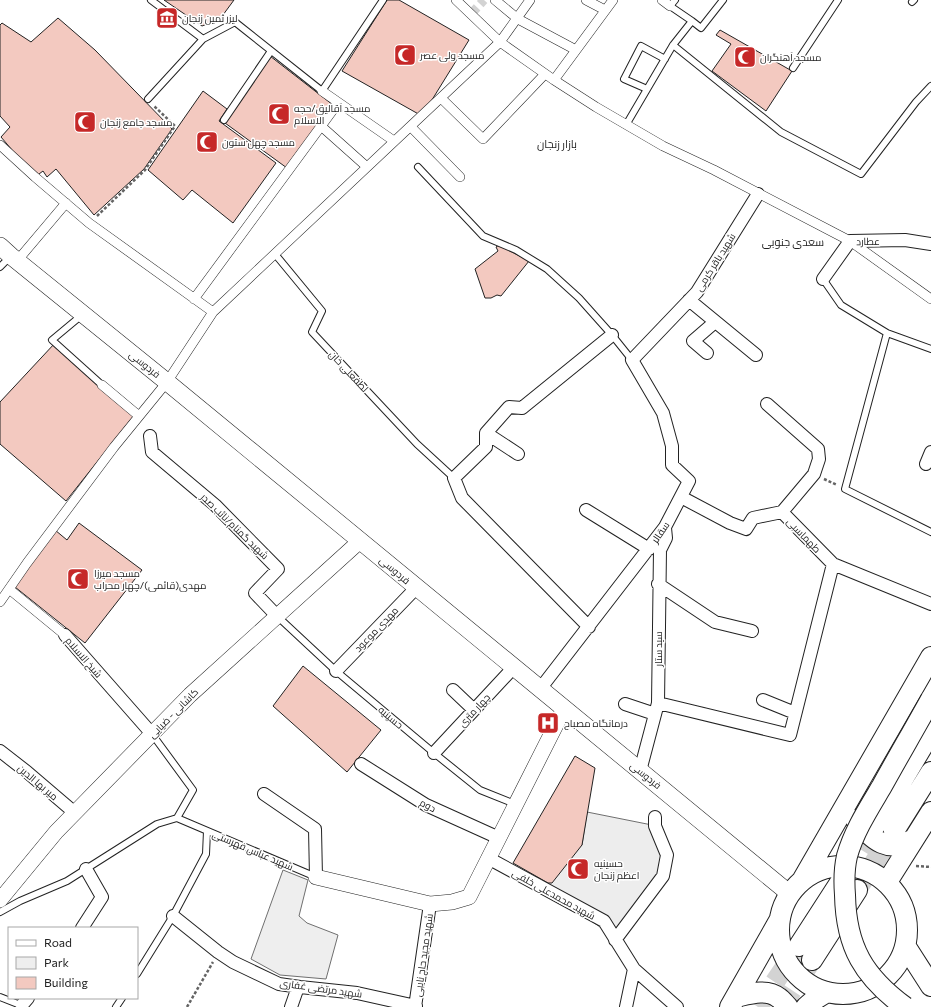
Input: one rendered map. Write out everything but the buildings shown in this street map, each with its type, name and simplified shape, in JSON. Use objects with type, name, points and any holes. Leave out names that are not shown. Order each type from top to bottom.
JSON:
[{"type":"highway","points":[[733,1002],[780,919],[790,894],[803,880],[931,657]]},
{"type":"highway","points":[[905,1007],[875,981],[864,967],[851,940],[845,902],[845,871],[847,857],[865,814],[931,699]]},
{"type":"highway","points":[[875,826],[931,732]]},
{"type":"highway","points":[[894,831],[931,772]]},
{"type":"highway","points":[[855,789],[853,804],[856,820],[877,841],[893,846],[904,845],[914,839]]},
{"type":"highway","points":[[887,882],[931,812]]},
{"type":"highway","points":[[803,880],[819,870],[836,865],[855,866],[872,872],[887,882],[898,896],[905,912],[908,929],[906,947],[898,964],[885,979],[868,989],[849,994],[828,992],[814,1000],[806,1007]]},
{"type":"highway","points":[[805,953],[849,886]]},
{"type":"highway","points":[[780,919],[779,935],[782,950],[789,965],[799,977],[812,986],[828,992],[857,1007]]},
{"type":"highway","points":[[906,947],[931,986]]},
{"type":"highway","points":[[733,1002],[760,992],[772,994],[778,997],[788,1007]]},
{"type":"main road","name":"فردوسی","points":[[7,258],[83,314],[167,382],[790,894]]},
{"type":"street","points":[[456,0],[500,42],[554,80],[626,125],[663,146],[714,170],[850,241],[931,299]]},
{"type":"street","points":[[495,0],[518,19],[576,50]]},
{"type":"street","points":[[0,602],[110,453],[167,382],[213,312],[500,42],[518,19],[530,0]]},
{"type":"street","points":[[586,0],[605,10]]},
{"type":"street","points":[[554,80],[613,0]]},
{"type":"street","points":[[662,0],[673,3]]},
{"type":"street","points":[[443,100],[482,139],[545,74]]},
{"type":"street","points":[[322,91],[394,142]]},
{"type":"street","points":[[194,299],[338,102]]},
{"type":"street","points":[[321,126],[367,167]]},
{"type":"street","points":[[412,128],[460,177]]},
{"type":"street","points":[[0,145],[89,223],[213,312]]},
{"type":"street","name":"شهید باقر کرمی","points":[[632,360],[697,292],[758,194]]},
{"type":"street","points":[[7,258],[66,203]]},
{"type":"street","name":"عطارد","points":[[823,279],[850,241],[905,240],[931,244]]},
{"type":"street","points":[[689,300],[756,355]]},
{"type":"street","points":[[707,353],[693,341],[715,322]]},
{"type":"street","points":[[454,478],[486,447],[486,433],[509,407],[522,408],[612,334]]},
{"type":"street","name":"سقالر","points":[[540,689],[665,527],[689,481],[672,465],[672,446],[663,413],[632,360]]},
{"type":"street","points":[[102,385],[139,416]]},
{"type":"street","points":[[767,404],[818,449],[819,459],[814,474],[782,512]]},
{"type":"street","points":[[486,433],[518,454]]},
{"type":"street","name":"شهید گمنام/نائب صدر","points":[[150,436],[152,452],[215,505],[278,569],[255,593],[277,616]]},
{"type":"street","points":[[926,464],[931,452]]},
{"type":"street","name":"لطفعلی خان","points":[[454,478],[462,498],[589,627]]},
{"type":"street","name":"طهماسبی","points":[[681,497],[730,523],[746,529],[753,518],[782,512],[833,564],[931,604]]},
{"type":"street","points":[[586,510],[649,549]]},
{"type":"street","name":"سید ستار","points":[[640,771],[657,709],[658,584],[660,550],[666,538],[665,527]]},
{"type":"street","name":"کاشانی - ضیایی","points":[[0,900],[56,832],[190,695],[360,541]]},
{"type":"street","points":[[625,704],[790,735],[833,564]]},
{"type":"street","points":[[658,584],[715,622],[752,631]]},
{"type":"street","name":"مهدی موعود","points":[[336,671],[417,587]]},
{"type":"street","name":"شیخ الاسلام","points":[[9,589],[65,635],[152,734]]},
{"type":"street","name":"چهار متری","points":[[434,753],[514,667]]},
{"type":"street","points":[[453,690],[474,710]]},
{"type":"street","points":[[764,700],[795,713]]},
{"type":"street","points":[[430,904],[452,902],[469,896],[564,708]]},
{"type":"street","name":"میر بها الدین","points":[[0,751],[75,813]]},
{"type":"street","name":"دوم","points":[[361,764],[426,805],[498,838]]},
{"type":"street","points":[[264,794],[315,829],[316,877]]},
{"type":"street","points":[[615,940],[663,876],[667,855],[655,826],[655,817]]},
{"type":"street","name":"شهید محمدعلی خلفی","points":[[488,858],[542,884],[604,921],[634,969],[677,1007]]},
{"type":"street","points":[[83,927],[102,897],[86,869]]},
{"type":"street","name":"شهید عباس فهرستی","points":[[316,877],[430,904]]},
{"type":"street","name":"شهید مجید حاج نایبی","points":[[417,1007],[430,904]]},
{"type":"street","name":"شهید مرتضی غفاری","points":[[173,916],[233,962],[279,984],[357,993],[417,1007]]},
{"type":"street","points":[[626,1007],[634,969]]},
{"type":"street","points":[[291,1007],[298,987]]},
{"type":"lane","points":[[151,0],[203,39]]},
{"type":"lane","points":[[148,99],[203,39],[235,22],[322,91],[383,0]]},
{"type":"lane","points":[[673,3],[701,28],[723,0]]},
{"type":"lane","points":[[793,68],[838,0]]},
{"type":"lane","points":[[626,125],[673,45],[692,21]]},
{"type":"lane","points":[[673,45],[781,132],[861,174],[916,102],[931,86]]},
{"type":"lane","points":[[647,90],[624,79],[641,46],[665,59]]},
{"type":"lane","points":[[224,120],[271,51]]},
{"type":"lane","points":[[418,167],[483,236],[516,250],[547,269],[579,298],[612,334],[632,360]]},
{"type":"lane","name":"لطفعلی خان","points":[[275,254],[322,311],[312,332],[417,444],[454,478]]},
{"type":"lane","points":[[823,279],[841,305],[887,333],[931,349]]},
{"type":"lane","points":[[83,314],[52,340],[102,385]]},
{"type":"lane","points":[[887,333],[845,489],[931,532]]},
{"type":"lane","name":"حسینیه","points":[[277,616],[336,671],[480,790],[515,804]]},
{"type":"lane","points":[[0,912],[20,901],[67,881],[157,824],[177,818],[193,790],[152,734]]},
{"type":"lane","name":"شهید عباس فهرستی","points":[[177,818],[316,877]]},
{"type":"lane","points":[[138,972],[173,916],[206,854],[207,831]]},
{"type":"lane","points":[[8,999],[25,1003]]},
{"type":"path","points":[[89,223],[145,170],[175,126],[148,99]]},
{"type":"path","points":[[814,474],[845,489]]},
{"type":"path","points":[[187,1007],[218,952]]},
{"type":"green space","points":[[283,870],[308,880],[299,916],[307,923],[338,935],[326,979],[280,975],[251,959]]},
{"type":"shaded area","points":[[587,812],[652,825],[667,855],[659,882],[613,936],[541,886],[582,845]]},
{"type":"tunnel","points":[[471,14],[484,0]]},
{"type":"tunnel","points":[[845,875],[875,826]]},
{"type":"tunnel","points":[[857,890],[894,831]]},
{"type":"tunnel","points":[[758,1007],[799,946]]},
{"type":"tunnel","points":[[781,1007],[812,960]]},
{"type":"place","name":"لیزر ثمین زنجان","points":[[167,18]]},
{"type":"place","name":"مسجد ولی عصر","points":[[405,55]]},
{"type":"place","name":"مسجد آهنگران","points":[[745,57]]},
{"type":"place","name":"مسجد آقالیق/حجه الاسلام","points":[[279,114]]},
{"type":"place","name":"مسجد جامع زنجان","points":[[85,122]]},
{"type":"place","name":"مسجد چهل ستون","points":[[207,142]]},
{"type":"place","name":"مسجد میرزا مهدی(قائمی)/چهار محراب","points":[[78,579]]},
{"type":"place","name":"درمانگاه مصباح","points":[[548,723]]},
{"type":"place","name":"حسینیه اعظم زنجان","points":[[578,869]]},
{"type":"district","name":"بازار زنجان","points":[[557,144]]},
{"type":"district","name":"سعدی جنوبی","points":[[793,242]]}]
